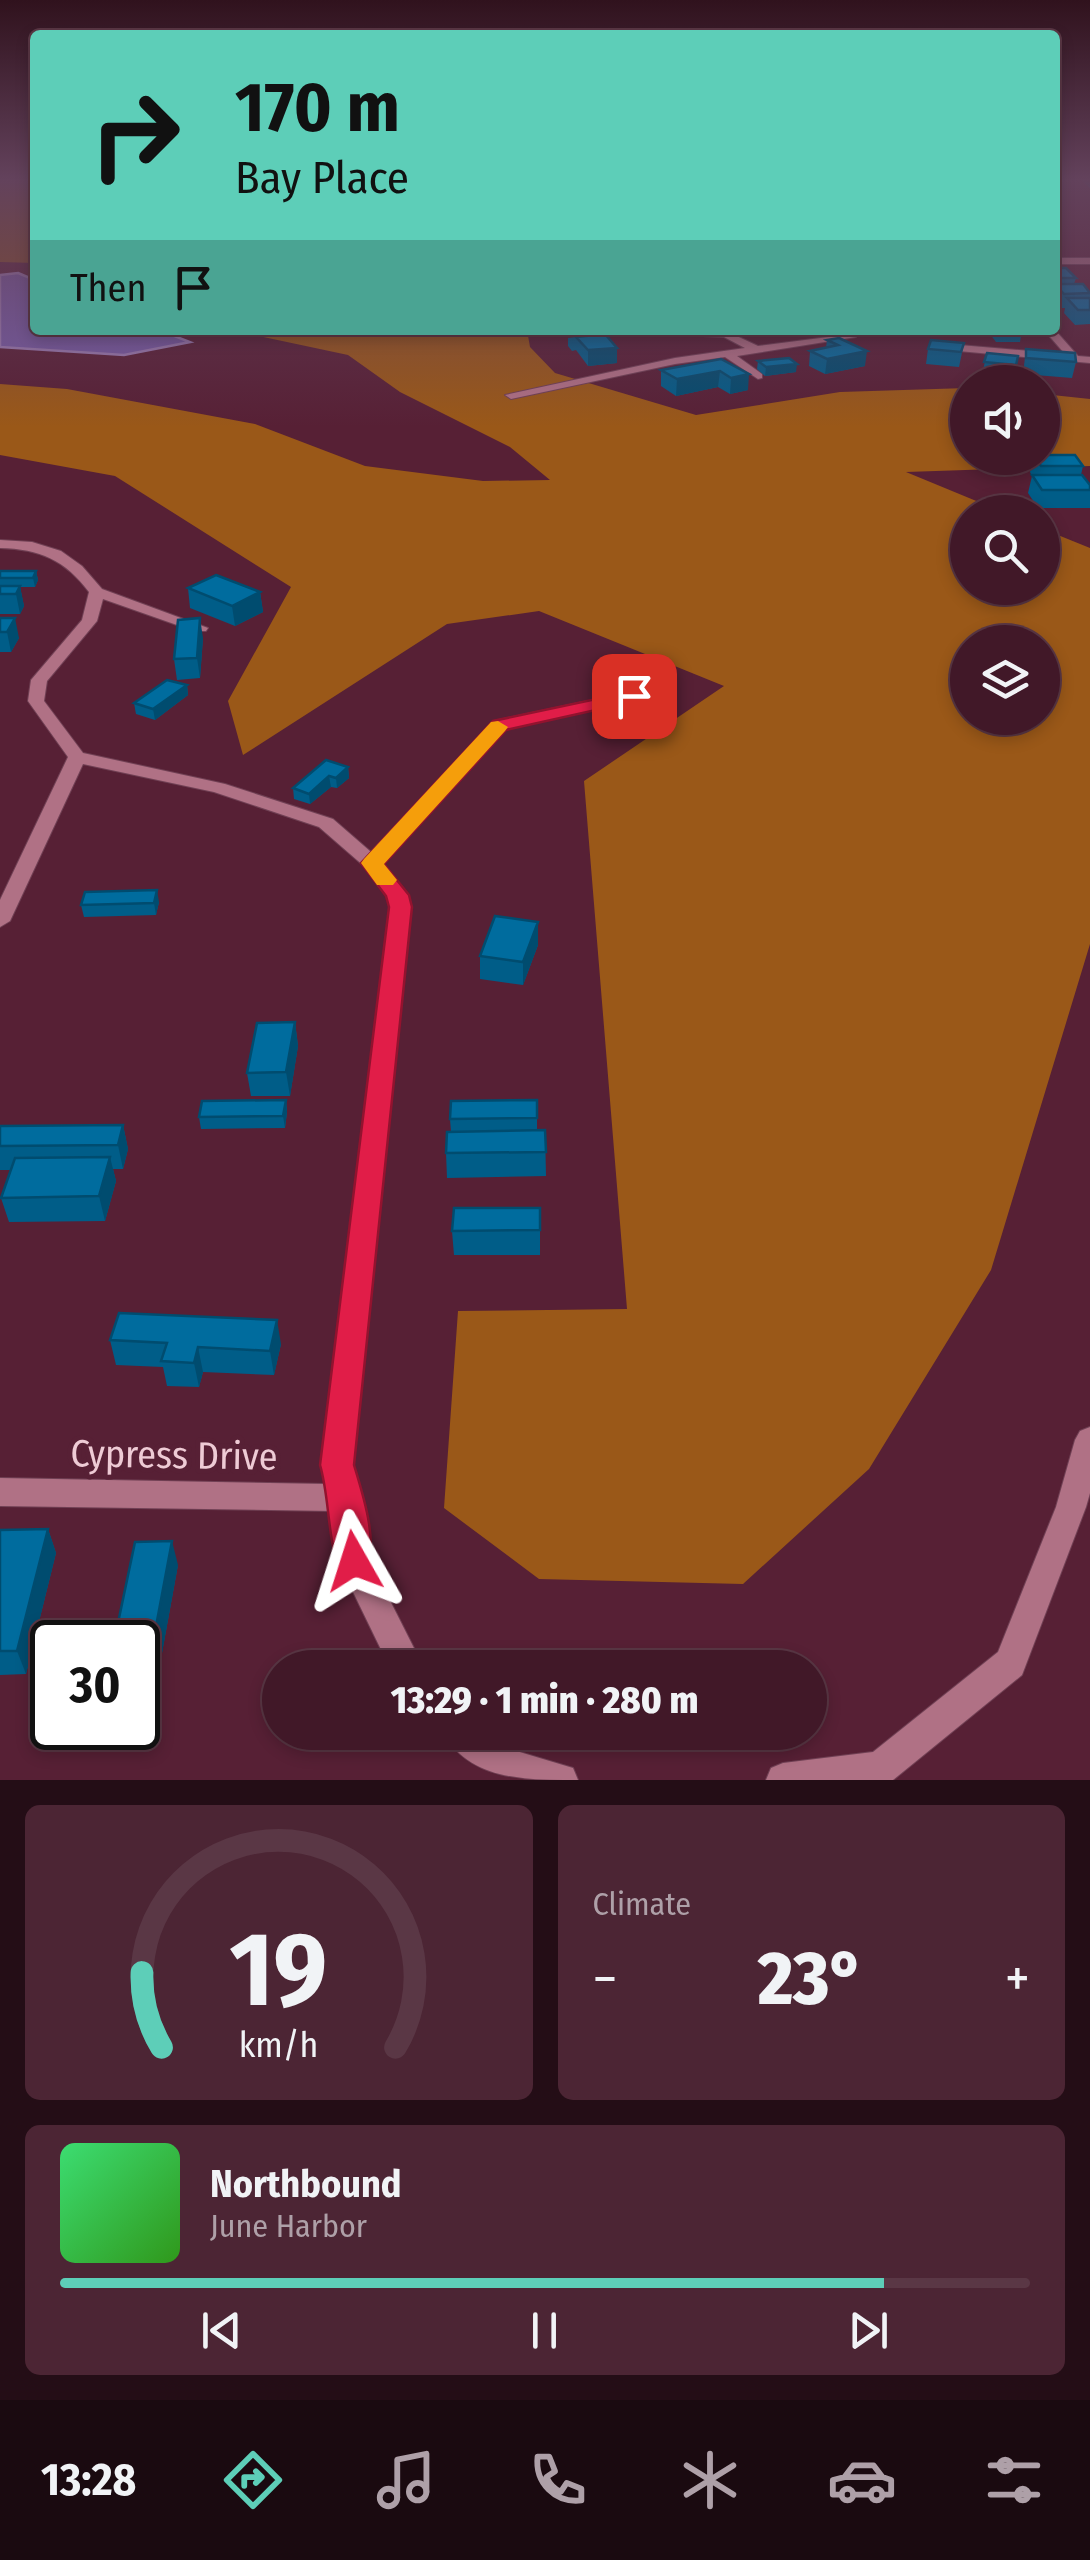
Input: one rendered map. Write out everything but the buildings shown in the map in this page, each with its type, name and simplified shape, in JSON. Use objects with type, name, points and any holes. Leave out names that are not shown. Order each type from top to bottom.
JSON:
[{"type":"street","points":[[728,335],[754,348]]},
{"type":"street","points":[[512,395],[675,361],[837,335]]},
{"type":"street","points":[[1054,335],[1075,359]]},
{"type":"street","points":[[796,342],[824,353]]},
{"type":"street","points":[[948,347],[1090,360]]},
{"type":"street","points":[[657,352],[701,373]]},
{"type":"street","points":[[726,353],[758,376]]},
{"type":"street","points":[[0,544],[44,550],[74,561],[97,592],[200,628]]},
{"type":"street","points":[[97,592],[89,621],[39,680],[36,701],[77,756],[218,788],[326,823],[372,863],[397,895],[400,907],[337,1465],[346,1498],[354,1561],[399,1650]]},
{"type":"street","points":[[372,863],[500,725],[634,696]]},
{"type":"street","points":[[0,921],[77,756]]},
{"type":"street","points":[[783,1780],[880,1768],[1010,1663],[1080,1507],[1090,1440]]},
{"type":"street","name":"Cypress Drive","points":[[0,1492],[346,1498]]},
{"type":"street","points":[[474,1750],[480,1757],[562,1780]]},
{"type":"shaded area","points":[[18,273],[30,278],[30,335],[172,335],[190,342],[124,355],[0,347],[0,275]]},
{"type":"shaded area","points":[[254,335],[528,335],[530,347],[555,373],[696,415],[840,392],[950,389],[950,471],[906,472],[962,495],[950,495],[950,605],[1060,605],[1060,536],[1090,548],[1090,944],[991,1270],[869,1469],[743,1584],[539,1579],[444,1508],[458,1311],[627,1309],[584,781],[724,686],[539,611],[447,624],[243,755],[228,701],[291,587],[115,476],[0,455],[0,384],[67,389],[255,424],[365,466],[483,481],[550,480],[510,447],[400,392],[348,355]]},
{"type":"shaded area","points":[[1060,396],[1090,399],[1090,466],[1060,467]]},
{"type":"slow traffic","points":[[385,880],[372,863],[498,727]]},
{"type":"route","points":[[354,1561],[346,1498],[337,1465],[400,907],[397,895],[372,863],[500,725],[634,696]]}]
